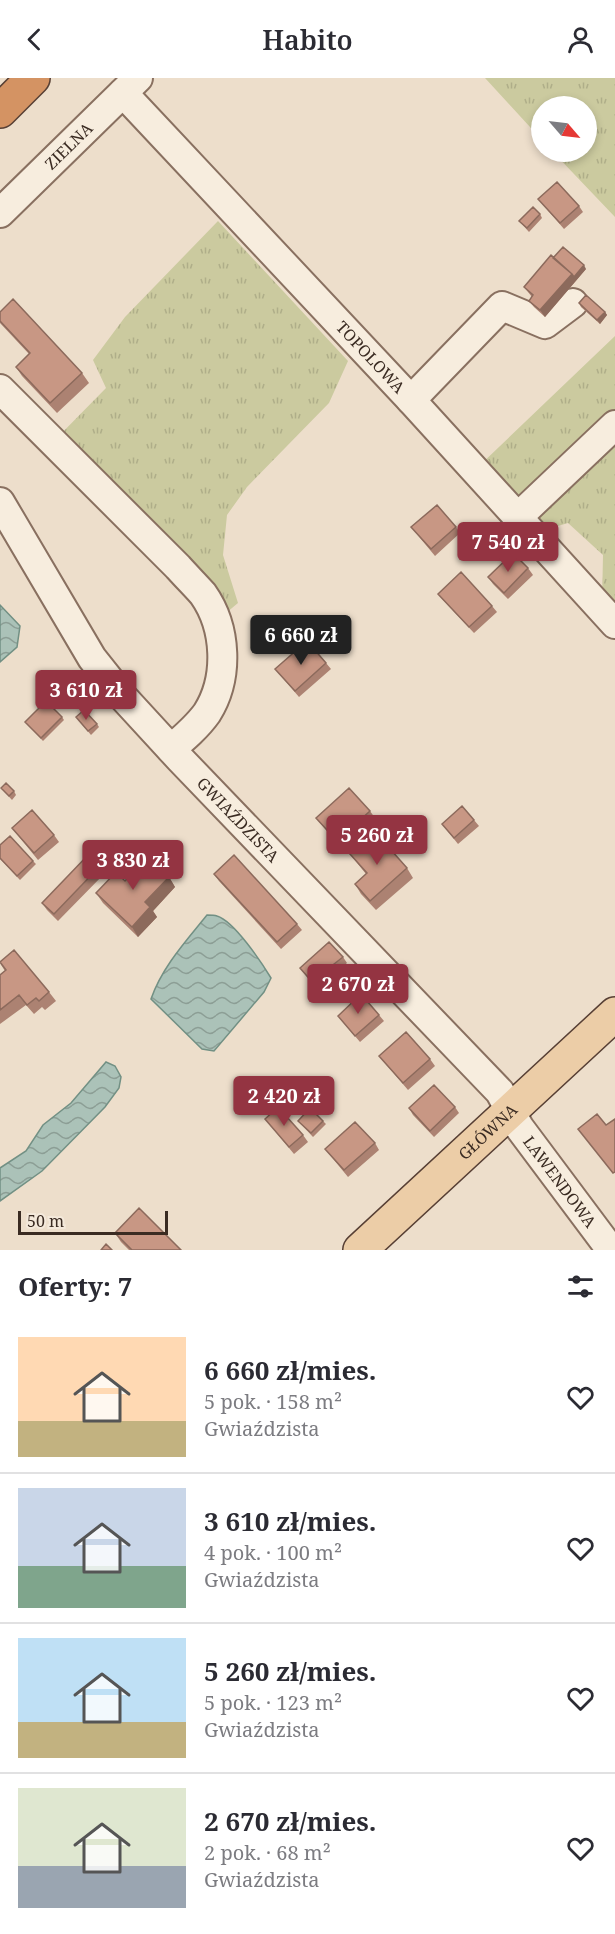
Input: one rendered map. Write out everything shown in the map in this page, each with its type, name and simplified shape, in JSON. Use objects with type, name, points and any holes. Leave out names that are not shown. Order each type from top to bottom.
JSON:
[{"type":"highway","points":[[0,111],[33,78]]},
{"type":"main road","name":"GŁÓWNA","points":[[360,1250],[615,1014]]},
{"type":"street","name":"ZIELNA","points":[[0,213],[131,86]]},
{"type":"street","name":"TOPOLOWA","points":[[131,86],[411,400],[615,624]]},
{"type":"street","points":[[411,400],[502,306],[529,320],[544,324],[573,303]]},
{"type":"street","points":[[0,389],[177,567],[203,595],[214,615],[224,657],[218,685],[207,712],[171,749]]},
{"type":"street","points":[[518,517],[615,425]]},
{"type":"street","name":"GWIAŹDZISTA","points":[[0,502],[92,658],[123,697],[444,1032],[500,1092],[511,1110]]},
{"type":"street","name":"LAWENDOWA","points":[[511,1110],[519,1127],[611,1250]]},
{"type":"green space","points":[[485,78],[615,78],[615,217],[563,162],[597,162],[597,96],[531,96],[531,128]]},
{"type":"green space","points":[[218,221],[348,361],[329,403],[247,487],[227,515],[223,555],[238,603],[214,623],[51,444],[106,388],[93,360],[125,317]]},
{"type":"green space","points":[[615,336],[615,616],[602,602],[603,555],[568,523],[538,532],[478,467]]},
{"type":"water","points":[[0,605],[20,626],[17,647],[0,662]]},
{"type":"water","points":[[207,915],[224,919],[247,943],[271,978],[264,992],[214,1051],[202,1049],[151,999],[168,965]]},
{"type":"water","points":[[106,1062],[115,1066],[121,1077],[119,1088],[105,1107],[42,1171],[0,1201],[0,1168],[26,1151],[43,1125],[71,1103]]},
{"type":"building","points":[[557,182],[579,206],[560,223],[538,199]]},
{"type":"building","points":[[533,207],[540,214],[527,228],[519,221]]},
{"type":"building","points":[[563,247],[584,265],[574,277],[553,258]]},
{"type":"building","points":[[551,255],[572,274],[540,310],[529,301],[533,295],[524,287]]},
{"type":"building","points":[[586,295],[605,312],[597,320],[579,303]]},
{"type":"building","points":[[13,299],[82,373],[50,403],[16,367],[30,353],[0,321],[0,312]]},
{"type":"building","points":[[437,505],[456,527],[431,549],[411,527]]},
{"type":"building","points":[[513,553],[528,568],[504,593],[488,577]]},
{"type":"building","points":[[461,572],[492,606],[469,627],[438,594]]},
{"type":"building","points":[[307,641],[326,663],[295,691],[275,669]]},
{"type":"building","points":[[46,701],[62,717],[41,738],[25,722]]},
{"type":"building","points":[[84,710],[97,724],[88,731],[76,717]]},
{"type":"building","points":[[6,783],[14,791],[9,796],[1,788]]},
{"type":"building","points":[[349,788],[370,811],[337,841],[316,818]]},
{"type":"building","points":[[462,806],[474,820],[454,838],[442,824]]},
{"type":"building","points":[[32,810],[54,835],[34,853],[12,828]]},
{"type":"building","points":[[375,832],[407,868],[370,901],[355,884],[367,873],[350,854]]},
{"type":"building","points":[[10,836],[33,861],[17,876],[0,858],[0,845]]},
{"type":"building","points":[[89,854],[101,865],[54,914],[42,903]]},
{"type":"building","points":[[234,855],[297,924],[277,942],[214,874]]},
{"type":"building","points":[[147,857],[169,877],[145,902],[150,907],[132,927],[96,893],[116,872],[125,881]]},
{"type":"building","points":[[329,942],[343,957],[334,964],[340,971],[319,990],[300,968]]},
{"type":"building","points":[[14,950],[49,992],[39,1001],[36,998],[27,1005],[19,995],[0,1010],[0,975],[6,970],[0,962]]},
{"type":"building","points":[[361,994],[379,1015],[355,1036],[338,1016]]},
{"type":"building","points":[[406,1032],[430,1059],[403,1083],[379,1056]]},
{"type":"building","points":[[434,1085],[455,1107],[430,1131],[409,1108]]},
{"type":"building","points":[[278,1107],[303,1135],[289,1147],[265,1119]]},
{"type":"building","points":[[310,1108],[323,1121],[311,1133],[298,1121]]},
{"type":"building","points":[[597,1114],[606,1125],[615,1119],[615,1172],[613,1173],[578,1129]]},
{"type":"building","points":[[355,1122],[375,1143],[344,1170],[325,1149]]},
{"type":"building","points":[[139,1208],[181,1250],[132,1250],[115,1233]]},
{"type":"building","points":[[106,1244],[112,1250],[101,1250]]}]
